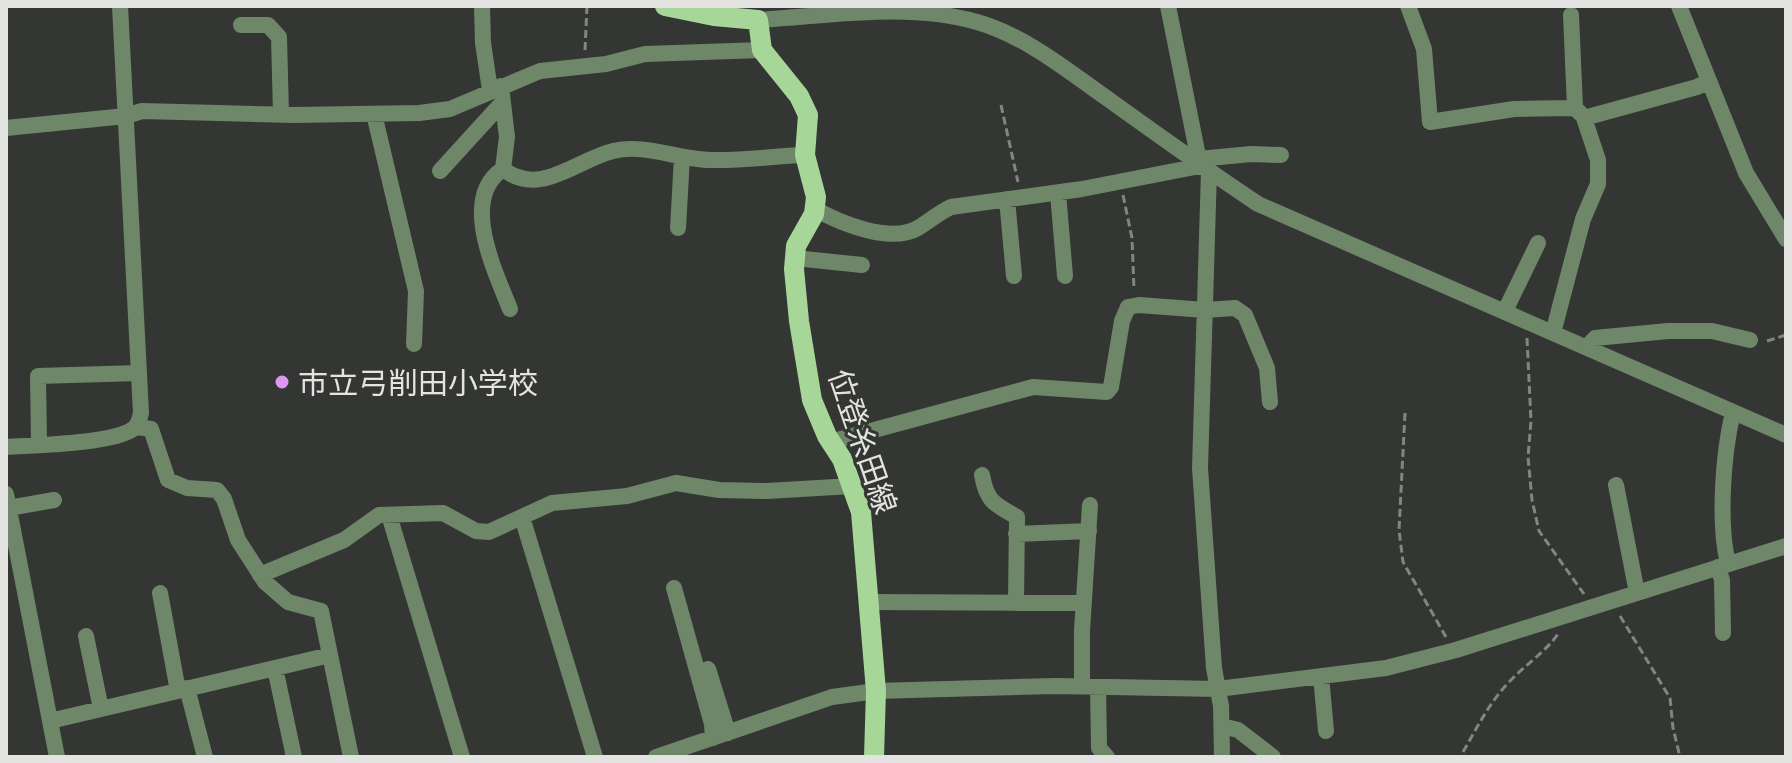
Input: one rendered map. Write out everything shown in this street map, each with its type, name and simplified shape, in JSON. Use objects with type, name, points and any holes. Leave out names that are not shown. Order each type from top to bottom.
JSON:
[{"type":"main road","points":[[665,6],[714,16],[758,20],[762,50],[799,96],[808,115],[805,155],[816,197],[815,209]]},
{"type":"main road","name":"位登糸田線","points":[[815,209],[796,246],[794,269],[799,321],[812,400],[830,442],[842,459],[861,512],[876,691],[874,757]]},
{"type":"street","points":[[120,6],[141,413],[137,427]]},
{"type":"street","points":[[482,6],[483,43],[507,137],[503,169],[494,175],[486,188],[481,218],[495,273],[510,309]]},
{"type":"street","points":[[1168,6],[1203,165],[1205,310],[1200,468],[1222,757]]},
{"type":"street","points":[[1408,6],[1424,49],[1430,122],[1514,109],[1580,113],[1697,87],[1709,81]]},
{"type":"street","points":[[1679,6],[1746,173],[1786,239]]},
{"type":"street","points":[[758,20],[906,11],[977,22],[1051,58],[1258,204],[1786,435]]},
{"type":"street","points":[[1553,333],[1583,219],[1598,184],[1598,160],[1580,113],[1571,15]]},
{"type":"street","points":[[241,25],[268,25],[279,37],[281,114]]},
{"type":"street","points":[[6,128],[126,116],[142,111],[419,113],[450,109],[498,93],[540,71],[645,54],[762,50]]},
{"type":"street","points":[[440,171],[498,93]]},
{"type":"street","points":[[374,114],[416,291],[414,344]]},
{"type":"street","points":[[503,169],[523,181],[539,181],[610,152],[629,148],[710,160],[805,155]]},
{"type":"street","points":[[815,209],[835,221],[877,232],[904,233],[917,229],[951,207],[1058,193],[1251,154],[1281,155]]},
{"type":"street","points":[[678,228],[682,157]]},
{"type":"street","points":[[1058,193],[1065,276]]},
{"type":"street","points":[[1014,199],[1014,276]]},
{"type":"street","points":[[1505,311],[1538,243]]},
{"type":"street","points":[[795,258],[862,265]]},
{"type":"street","points":[[830,442],[1033,387],[1107,392],[1111,387],[1122,321],[1128,307],[1134,306],[1205,310],[1235,308],[1245,315],[1267,368],[1270,402]]},
{"type":"street","points":[[1587,347],[1595,338],[1668,331],[1712,331],[1750,340]]},
{"type":"street","points":[[39,444],[38,376],[138,373]]},
{"type":"street","points":[[1723,633],[1725,461],[1733,412]]},
{"type":"street","points":[[6,447],[83,441],[125,434],[137,427],[151,429],[168,480],[187,488],[217,490],[224,499],[238,540],[260,575],[288,602],[321,611],[351,757]]},
{"type":"street","points":[[982,475],[985,492],[992,503],[1017,517],[1016,603]]},
{"type":"street","points":[[260,575],[344,540],[379,515],[443,513],[476,531],[489,532],[552,503],[627,496],[676,483],[719,490],[767,491],[852,486]]},
{"type":"street","points":[[1616,485],[1637,593]]},
{"type":"street","points":[[54,500],[7,501],[57,757]]},
{"type":"street","points":[[1090,505],[1084,603],[1090,687],[1099,748],[1107,757]]},
{"type":"street","points":[[389,515],[462,757]]},
{"type":"street","points":[[522,517],[595,757]]},
{"type":"street","points":[[1016,534],[1089,531]]},
{"type":"street","points":[[656,757],[832,697],[876,691],[1090,687],[1218,689],[1386,668],[1456,650],[1786,546]]},
{"type":"street","points":[[674,588],[712,724],[721,735]]},
{"type":"street","points":[[160,593],[183,690],[205,757]]},
{"type":"street","points":[[870,602],[1084,603]]},
{"type":"street","points":[[86,636],[101,709]]},
{"type":"street","points":[[50,721],[330,655]]},
{"type":"street","points":[[275,668],[294,757]]},
{"type":"street","points":[[708,669],[721,735]]},
{"type":"street","points":[[1321,676],[1326,731]]},
{"type":"street","points":[[1222,726],[1238,730],[1273,757]]},
{"type":"path","points":[[585,66],[587,6]]},
{"type":"path","points":[[1001,105],[1014,199]]},
{"type":"path","points":[[1120,181],[1132,238],[1134,306]]},
{"type":"path","points":[[1528,321],[1531,421],[1528,457],[1539,531],[1594,606]]},
{"type":"path","points":[[1750,340],[1767,341],[1786,335]]},
{"type":"path","points":[[1405,413],[1399,530],[1403,562],[1456,650]]},
{"type":"path","points":[[1612,601],[1670,698],[1680,757]]},
{"type":"path","points":[[1463,752],[1504,688],[1548,648],[1564,626],[1563,616]]},
{"type":"place","name":"市立弓削田小学校","points":[[282,382]]}]
